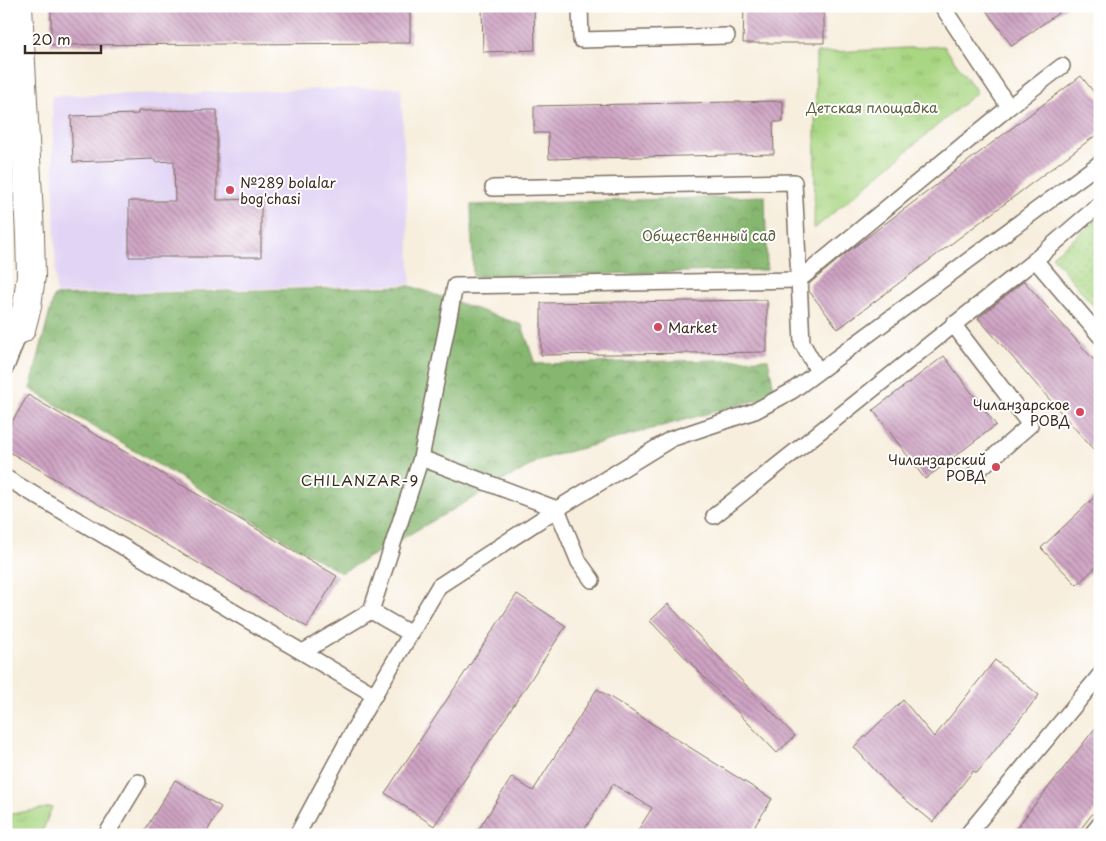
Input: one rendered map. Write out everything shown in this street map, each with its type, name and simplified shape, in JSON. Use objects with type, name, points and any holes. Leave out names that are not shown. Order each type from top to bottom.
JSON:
[{"type":"street","points":[[18,6],[30,276],[27,306],[21,328]]},
{"type":"lane","points":[[580,6],[581,40],[727,36]]},
{"type":"lane","points":[[942,6],[1009,107]]},
{"type":"lane","points":[[303,652],[371,611],[421,458],[455,286],[799,280],[1009,107],[1062,66]]},
{"type":"lane","points":[[297,835],[354,729],[439,586],[557,509],[671,439],[755,411],[792,391],[1100,164]]},
{"type":"lane","points":[[493,188],[794,182],[802,343],[818,371]]},
{"type":"lane","points":[[714,516],[1034,260],[1100,204]]},
{"type":"lane","points":[[1034,260],[1100,336]]},
{"type":"lane","points":[[953,324],[1030,425],[976,472]]},
{"type":"lane","points":[[6,367],[21,328]]},
{"type":"lane","points":[[421,458],[557,509],[579,562],[592,580]]},
{"type":"lane","points":[[6,478],[375,694]]},
{"type":"lane","points":[[371,611],[411,634]]},
{"type":"lane","points":[[967,835],[1100,675]]},
{"type":"lane","points":[[106,835],[138,782]]},
{"type":"lane","points":[[1091,835],[1100,824]]},
{"type":"shaded area","name":"№289 bolalar bog'chasi","points":[[401,87],[411,284],[56,294],[52,96]]},
{"type":"green space","name":"Детская площадка","points":[[944,46],[977,92],[814,229],[816,53]]},
{"type":"green space","name":"Общественный сад","points":[[765,196],[767,270],[473,277],[471,205]]},
{"type":"green space","points":[[1100,218],[1100,314],[1052,256]]},
{"type":"green space","points":[[410,286],[522,325],[535,364],[768,359],[775,395],[542,459],[341,573],[30,389],[54,296]]},
{"type":"green space","points":[[52,807],[41,835],[6,835],[6,815]]},
{"type":"building","points":[[51,6],[410,6],[410,43],[51,45]]},
{"type":"building","points":[[482,6],[534,6],[535,50],[483,52]]},
{"type":"building","points":[[744,6],[824,6],[824,43],[743,43]]},
{"type":"building","points":[[983,6],[1068,6],[1012,46]]},
{"type":"building","points":[[1081,76],[1100,100],[1100,132],[838,329],[809,291],[809,284],[850,250]]},
{"type":"building","points":[[783,101],[783,122],[773,122],[774,154],[549,159],[548,133],[534,133],[534,106]]},
{"type":"building","points":[[217,110],[217,200],[261,199],[261,257],[129,257],[129,201],[175,201],[174,161],[155,162],[155,159],[73,162],[71,116],[138,114],[138,111]]},
{"type":"building","name":"Чиланзарское РОВД","points":[[1024,281],[1100,367],[1100,457],[978,318]]},
{"type":"building","points":[[767,300],[767,352],[541,355],[541,303]]},
{"type":"building","points":[[944,356],[996,425],[925,479],[873,410]]},
{"type":"building","points":[[28,395],[337,576],[307,627],[6,450],[6,432]]},
{"type":"building","points":[[1100,492],[1100,563],[1077,585],[1041,548]]},
{"type":"building","points":[[517,594],[566,626],[434,826],[385,793]]},
{"type":"building","points":[[668,604],[795,736],[777,753],[650,621]]},
{"type":"building","points":[[995,660],[1039,695],[977,773],[973,771],[933,822],[891,788],[854,747],[903,700],[934,737]]},
{"type":"building","points":[[597,689],[772,799],[749,835],[635,835],[652,808],[613,784],[581,835],[475,835],[512,777],[533,791]]},
{"type":"building","points":[[1100,722],[1100,804],[1076,835],[1011,835]]},
{"type":"building","points":[[175,780],[221,807],[205,835],[142,835]]},
{"type":"place","name":"№289 bolalar bog'chasi","points":[[230,190]]},
{"type":"place","name":"Market","points":[[658,327]]},
{"type":"place","name":"Чиланзарское РОВД","points":[[1080,412]]},
{"type":"place","name":"Чиланзарский РОВД","points":[[996,467]]},
{"type":"district","name":"CHILANZAR-9","points":[[360,479]]}]
